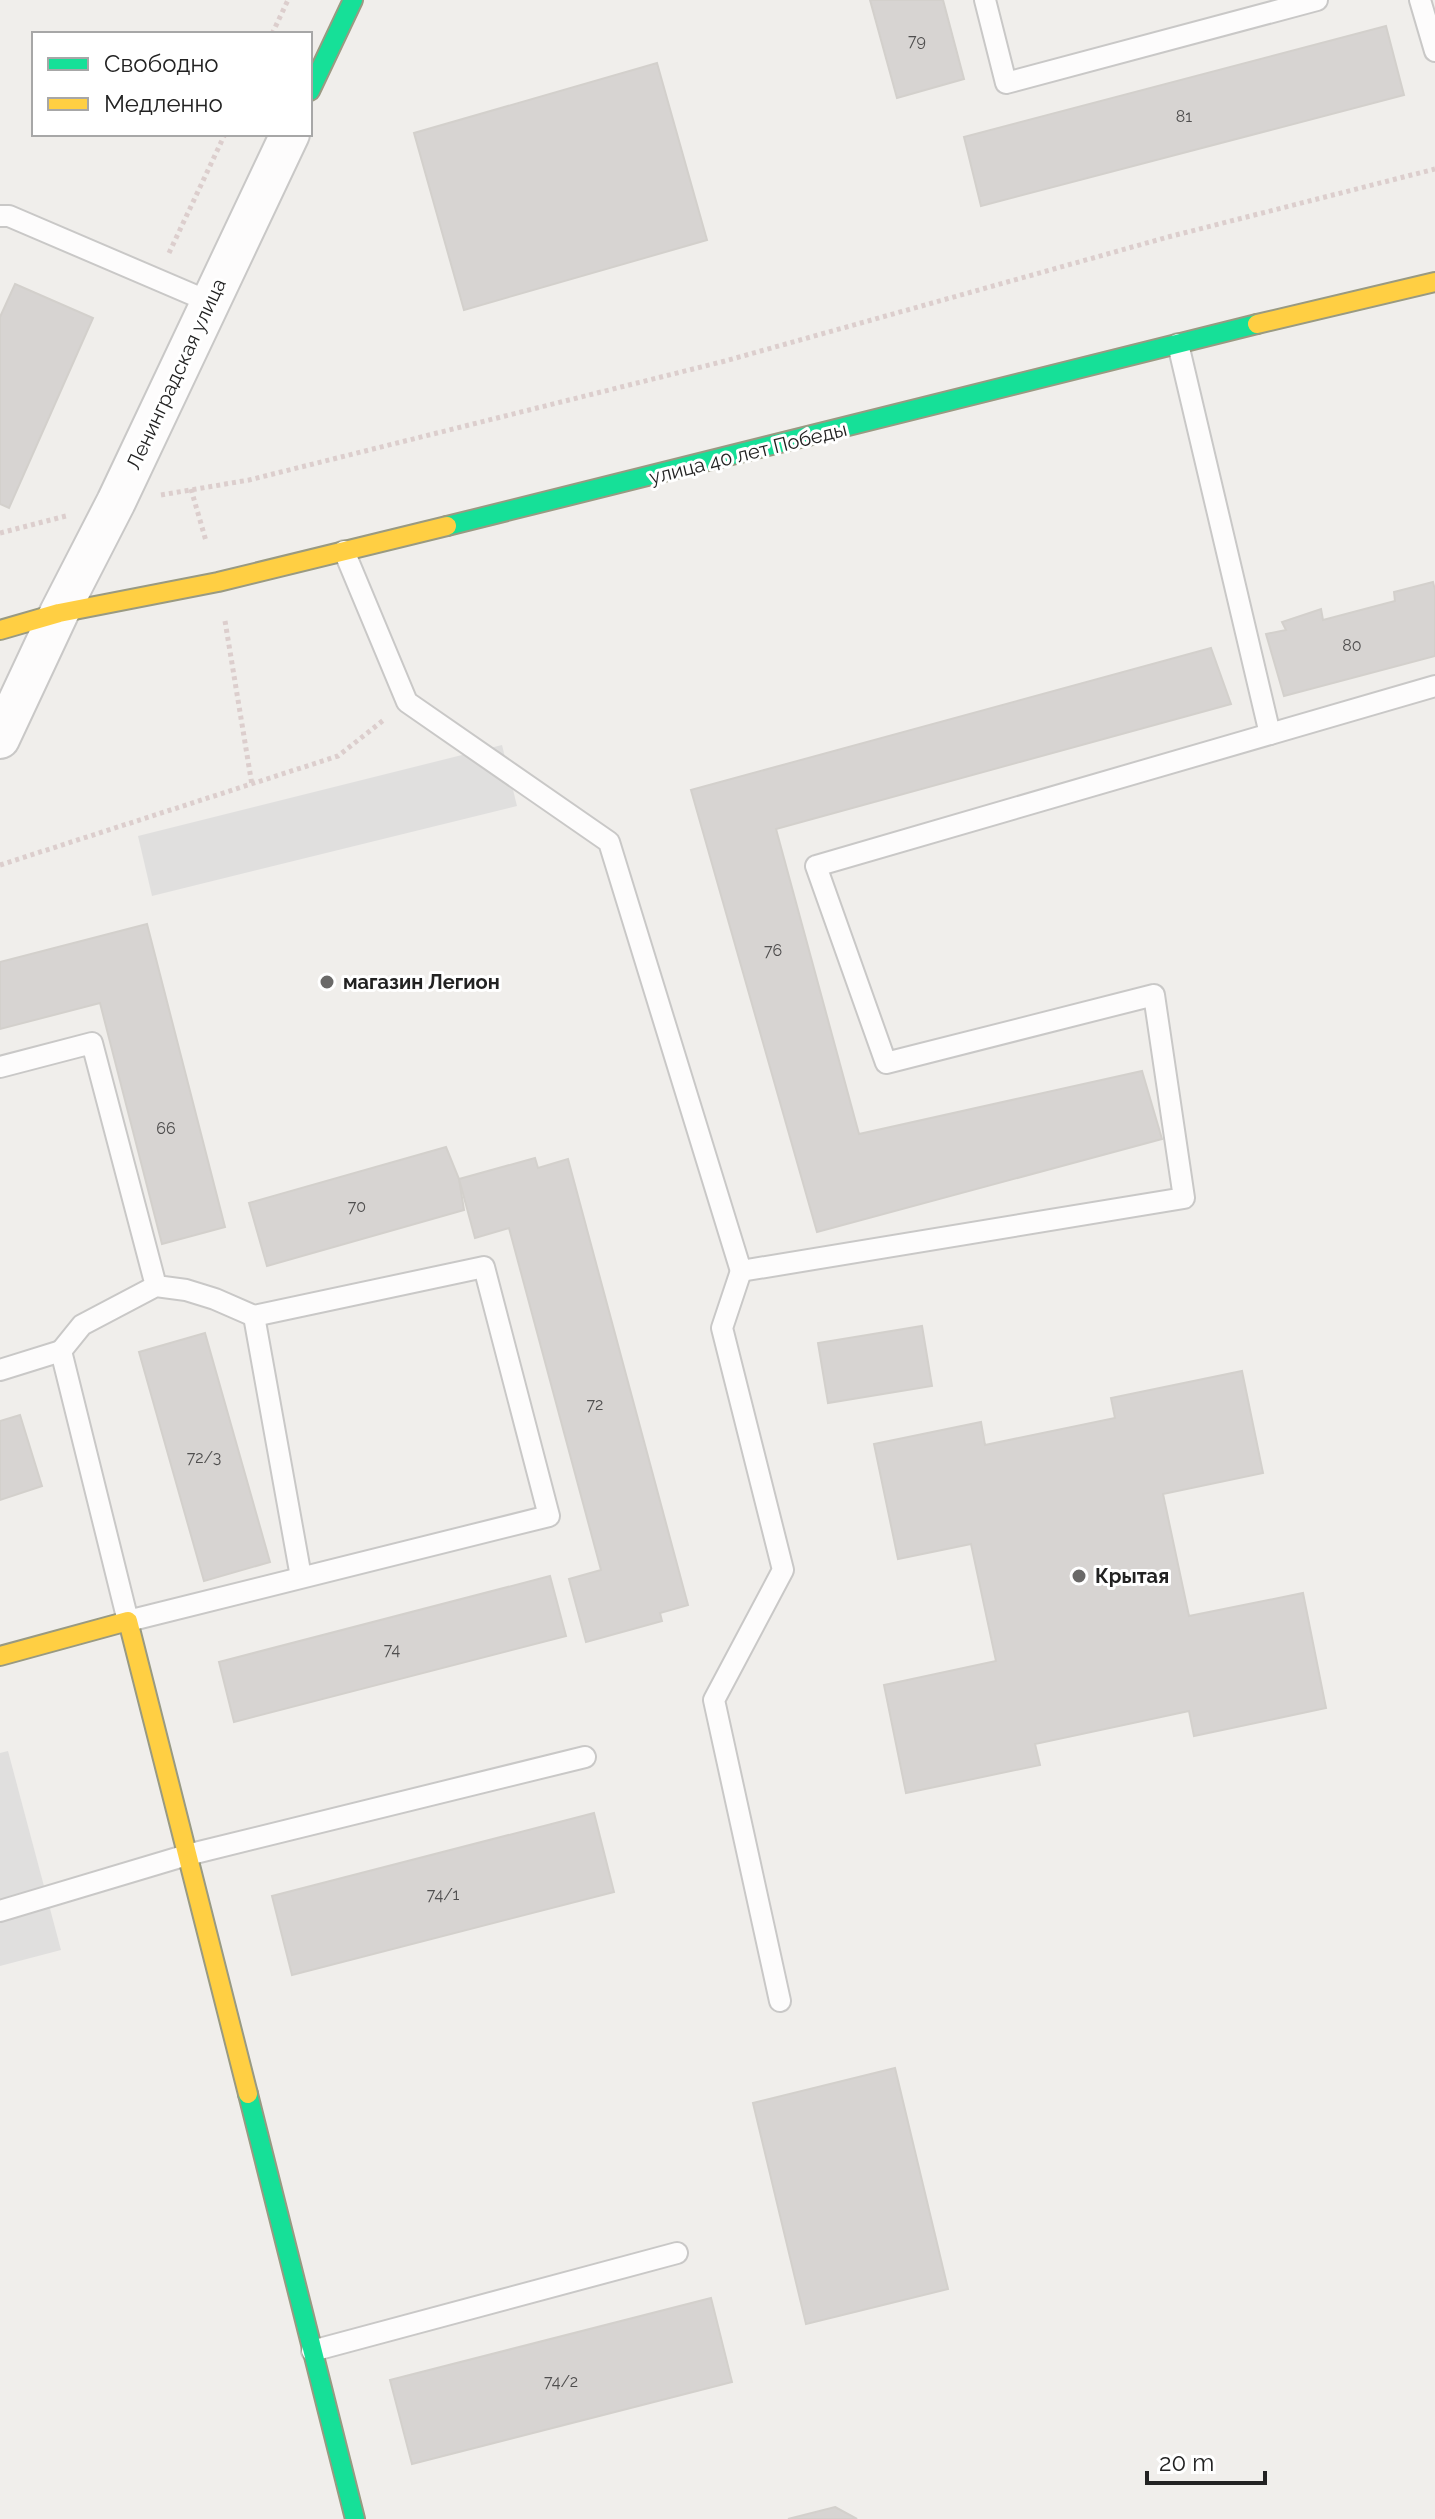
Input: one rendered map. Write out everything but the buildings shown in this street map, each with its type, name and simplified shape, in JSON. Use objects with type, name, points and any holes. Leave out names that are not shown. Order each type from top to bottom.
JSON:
[{"type":"street","points":[[312,87],[353,0]]},
{"type":"street","name":"Ленинградская улица","points":[[59,613],[116,502],[289,136]]},
{"type":"street","name":"улица 40 лет Победы","points":[[0,630],[59,613],[218,582],[709,463],[1435,282]]},
{"type":"street","points":[[0,739],[59,613]]},
{"type":"street","points":[[0,1656],[128,1621],[355,2519]]},
{"type":"lane","points":[[985,0],[1006,83],[1317,0]]},
{"type":"lane","points":[[1420,0],[1435,51]]},
{"type":"lane","points":[[0,216],[9,216],[210,302]]},
{"type":"lane","points":[[1178,344],[1270,734]]},
{"type":"lane","points":[[344,551],[407,702],[609,842],[741,1271],[722,1328],[783,1570],[714,1700],[780,2001]]},
{"type":"lane","points":[[741,1271],[1184,1198],[1154,995],[886,1063],[816,866],[1435,686]]},
{"type":"lane","points":[[0,1067],[92,1043],[156,1286]]},
{"type":"lane","points":[[0,1370],[61,1351],[82,1325],[156,1286],[186,1290],[254,1316],[484,1267],[549,1516],[128,1621],[61,1351]]},
{"type":"lane","points":[[254,1316],[301,1577]]},
{"type":"lane","points":[[0,1911],[187,1855],[585,1757]]},
{"type":"lane","points":[[312,2351],[677,2253]]},
{"type":"path","points":[[273,32],[288,0]]},
{"type":"path","points":[[157,279],[224,136]]},
{"type":"path","points":[[0,533],[116,502],[249,480],[725,361],[1168,237],[1435,169]]},
{"type":"path","points":[[191,489],[218,582],[252,785]]},
{"type":"path","points":[[0,865],[338,756],[407,702]]},
{"type":"shaded area","points":[[502,745],[517,806],[152,896],[138,836]]},
{"type":"shaded area","points":[[8,1751],[61,1950],[0,1966],[0,1753]]},
{"type":"traffic: fast","points":[[312,87],[353,0]]},
{"type":"traffic: fast","points":[[447,526],[1257,324]]},
{"type":"traffic: fast","points":[[248,2094],[355,2519]]},
{"type":"traffic: slow","points":[[1257,324],[1435,282]]},
{"type":"traffic: slow","points":[[0,630],[59,613],[218,582],[447,526]]},
{"type":"traffic: slow","points":[[0,1656],[128,1621],[248,2094]]},
{"type":"place","name":"магазин Легион","points":[[327,982]]},
{"type":"place","name":"Крытая","points":[[1079,1576]]}]
